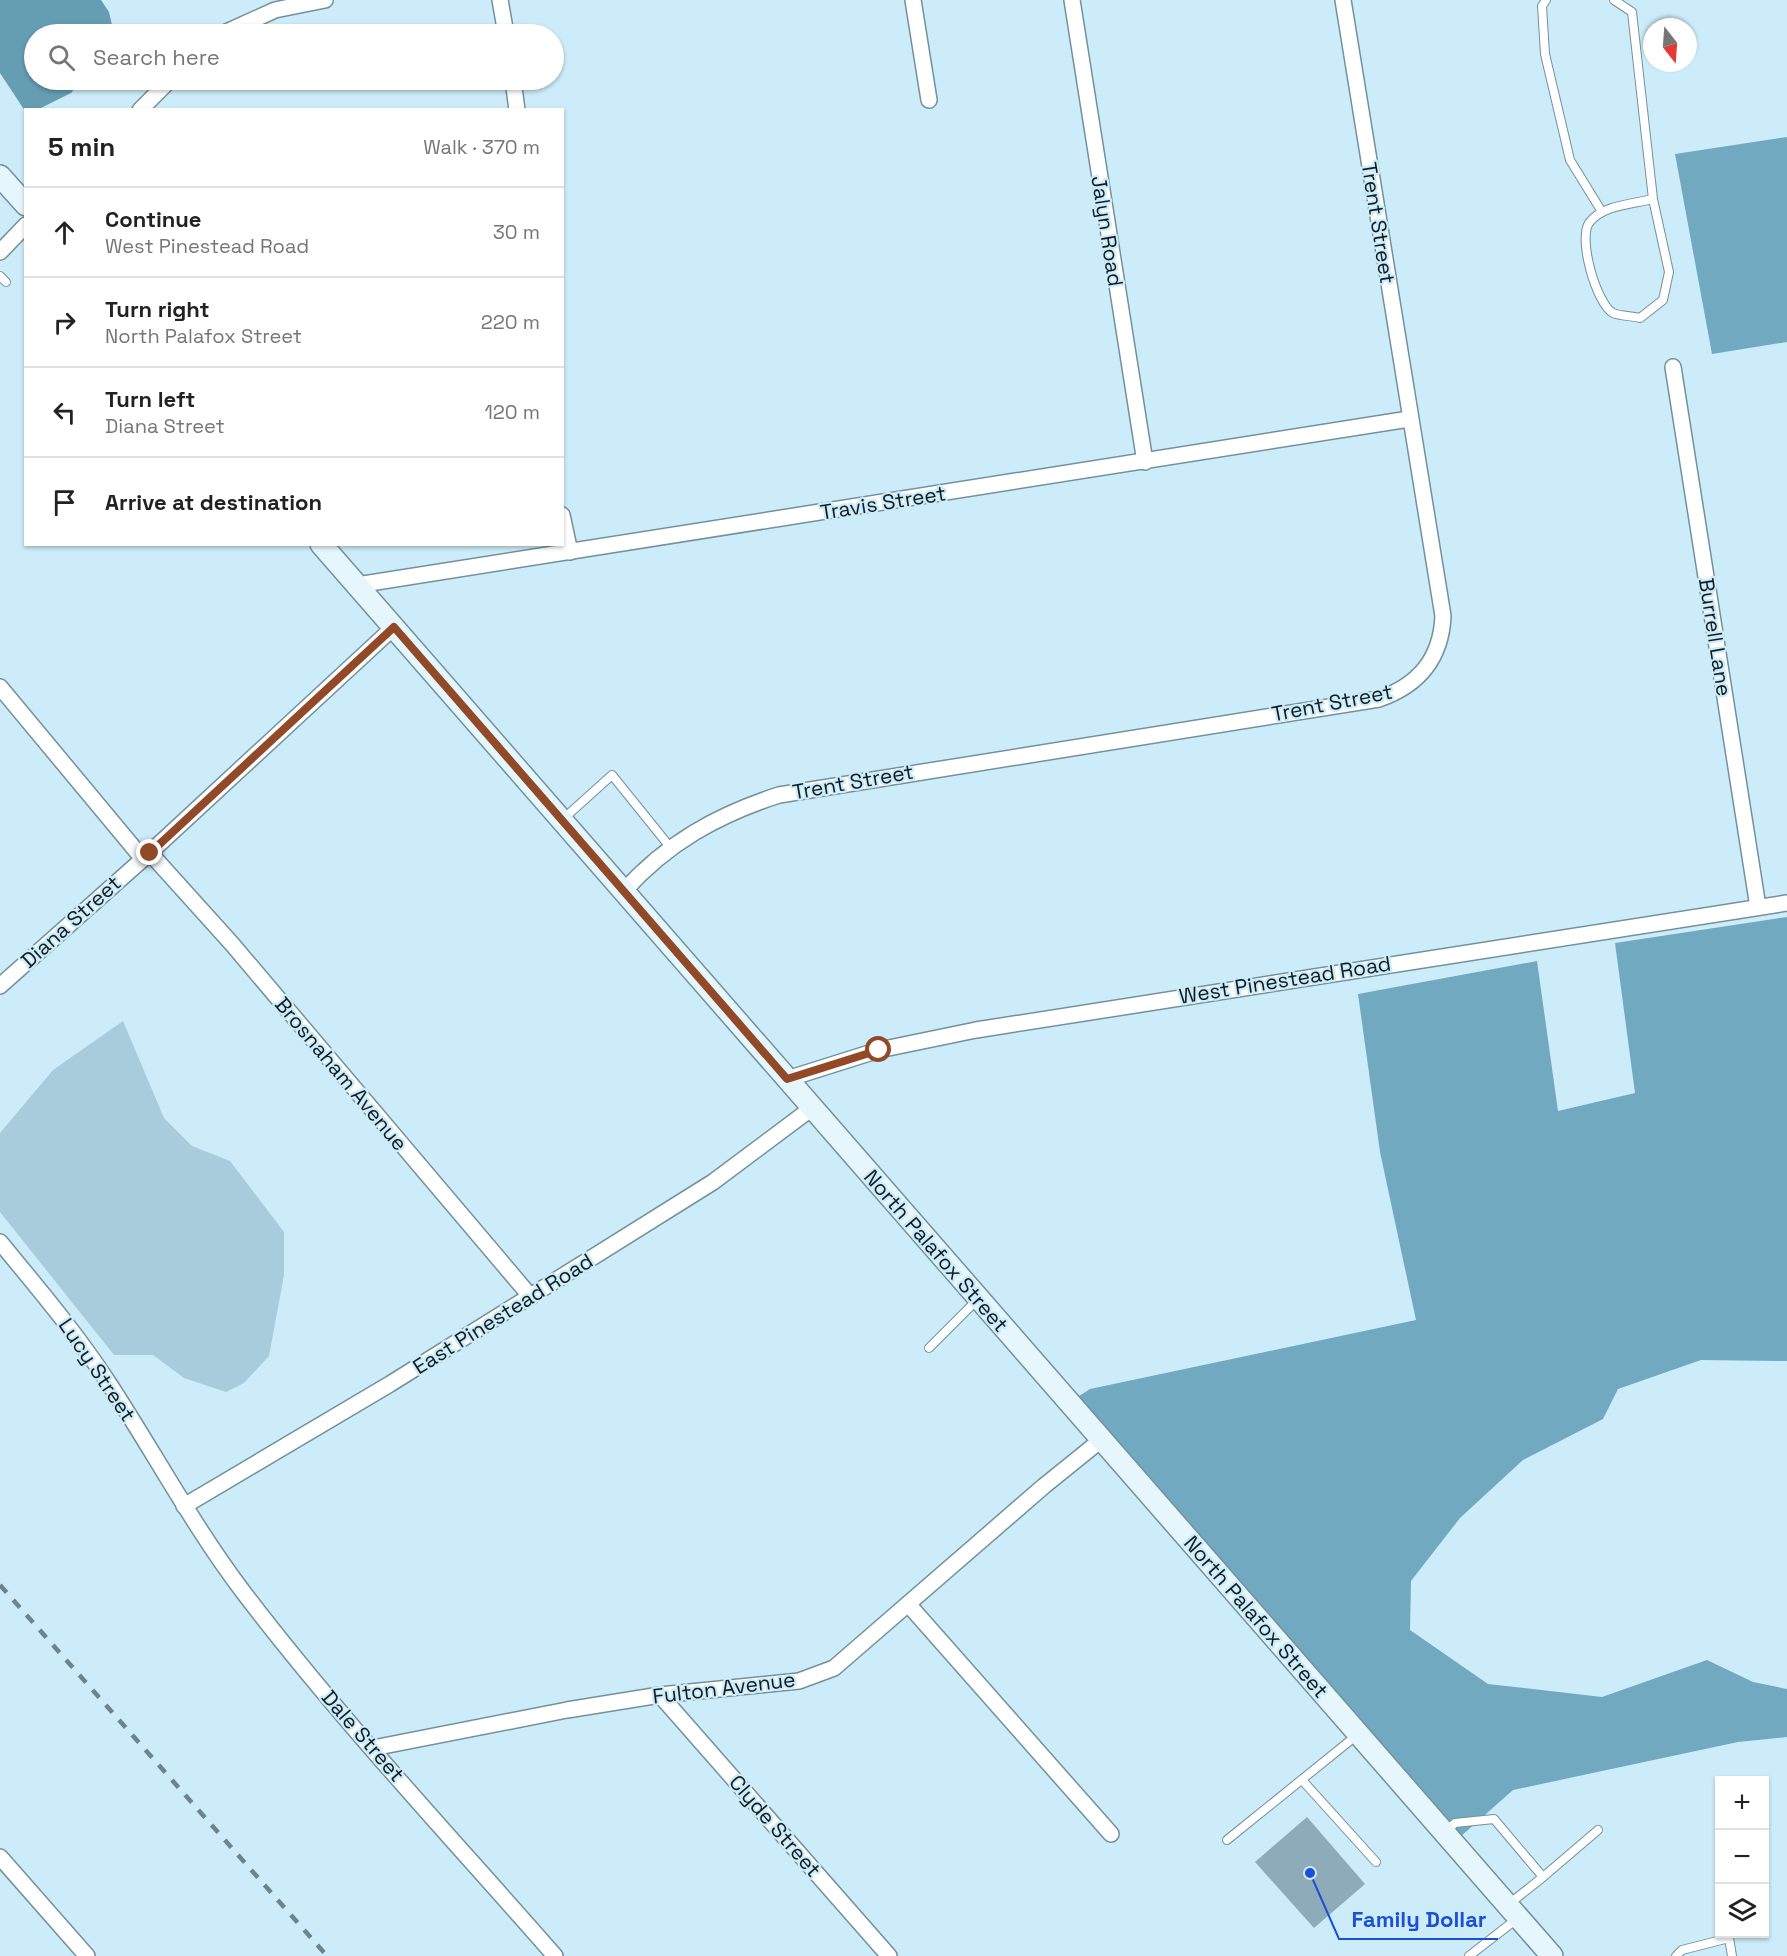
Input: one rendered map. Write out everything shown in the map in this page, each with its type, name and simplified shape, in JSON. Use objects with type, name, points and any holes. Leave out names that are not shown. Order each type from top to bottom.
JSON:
[{"type":"main road","points":[[0,176],[24,203]]},
{"type":"main road","name":"North Palafox Street","points":[[323,546],[1552,1956]]},
{"type":"street","points":[[242,24],[293,3],[325,0]]},
{"type":"street","points":[[500,0],[504,24]]},
{"type":"street","points":[[913,0],[929,100]]},
{"type":"street","name":"Jalyn Road","points":[[1072,0],[1145,462]]},
{"type":"street","name":"Trent Street","points":[[623,892],[670,847],[720,816],[779,795],[1379,699],[1399,692],[1426,669],[1437,651],[1442,623],[1343,0]]},
{"type":"street","points":[[142,108],[160,90]]},
{"type":"street","points":[[514,90],[517,108]]},
{"type":"street","points":[[0,252],[24,227]]},
{"type":"street","name":"Burrell Lane","points":[[1672,367],[1758,907]]},
{"type":"street","name":"Travis Street","points":[[357,585],[1409,419]]},
{"type":"street","points":[[564,524],[570,552]]},
{"type":"street","name":"Diana Street","points":[[0,986],[146,856],[394,627]]},
{"type":"street","name":"Brosnaham Avenue","points":[[0,687],[146,856],[239,953],[531,1297]]},
{"type":"street","name":"West Pinestead Road","points":[[787,1079],[879,1050],[976,1030],[1787,903]]},
{"type":"street","name":"East Pinestead Road","points":[[184,1506],[531,1297],[712,1182],[812,1108]]},
{"type":"street","name":"Lucy Street","points":[[0,1242],[65,1321],[108,1381],[184,1506]]},
{"type":"street","name":"Fulton Avenue","points":[[373,1749],[567,1710],[660,1695],[799,1681],[834,1668],[1101,1440]]},
{"type":"street","name":"Dale Street","points":[[184,1506],[243,1592],[373,1749],[555,1956]]},
{"type":"street","points":[[908,1604],[1111,1834]]},
{"type":"street","name":"Clyde Street","points":[[660,1695],[889,1956]]},
{"type":"street","points":[[0,1857],[87,1956]]},
{"type":"lane","points":[[1546,0],[1542,6],[1545,54],[1570,160],[1602,212]]},
{"type":"lane","points":[[1614,0],[1632,12],[1653,199],[1669,272],[1663,300],[1640,318],[1613,313],[1599,296],[1585,243],[1588,224],[1602,212],[1653,199]]},
{"type":"lane","points":[[561,821],[612,775],[670,847]]},
{"type":"lane","points":[[929,1348],[978,1299]]},
{"type":"lane","points":[[1227,1840],[1358,1734]]},
{"type":"lane","points":[[1302,1780],[1376,1862]]},
{"type":"lane","points":[[1444,1833],[1455,1823],[1494,1819],[1543,1877]]},
{"type":"lane","points":[[1469,1956],[1513,1912],[1543,1877],[1598,1830]]},
{"type":"lane","points":[[1676,1956],[1682,1950],[1729,1938],[1732,1956]]},
{"type":"shaded area","points":[[0,0],[101,0],[109,12],[112,24],[24,24],[24,90],[74,90],[71,93],[41,108],[24,109],[0,73]]},
{"type":"shaded area","points":[[1787,137],[1787,342],[1712,354],[1675,154]]},
{"type":"shaded area","points":[[1787,917],[1787,1361],[1701,1360],[1618,1389],[1603,1419],[1523,1460],[1460,1518],[1411,1581],[1410,1630],[1488,1684],[1602,1697],[1707,1660],[1753,1682],[1787,1689],[1787,1737],[1738,1742],[1513,1790],[1460,1837],[1076,1398],[1090,1389],[1416,1320],[1380,1152],[1358,994],[1537,961],[1558,1111],[1635,1093],[1615,943]]},
{"type":"shaded area","points":[[123,1021],[164,1118],[192,1146],[230,1161],[284,1232],[284,1275],[269,1356],[244,1383],[226,1392],[184,1378],[153,1355],[114,1355],[0,1212],[0,1133],[53,1070]]},
{"type":"building","points":[[1307,1817],[1365,1884],[1314,1928],[1255,1862]]},
{"type":"railway","points":[[0,1585],[327,1956]]},
{"type":"place","name":"Family Dollar","points":[[1310,1873]]},
{"type":"route","points":[[150,853],[394,627],[787,1079],[879,1050]]}]
